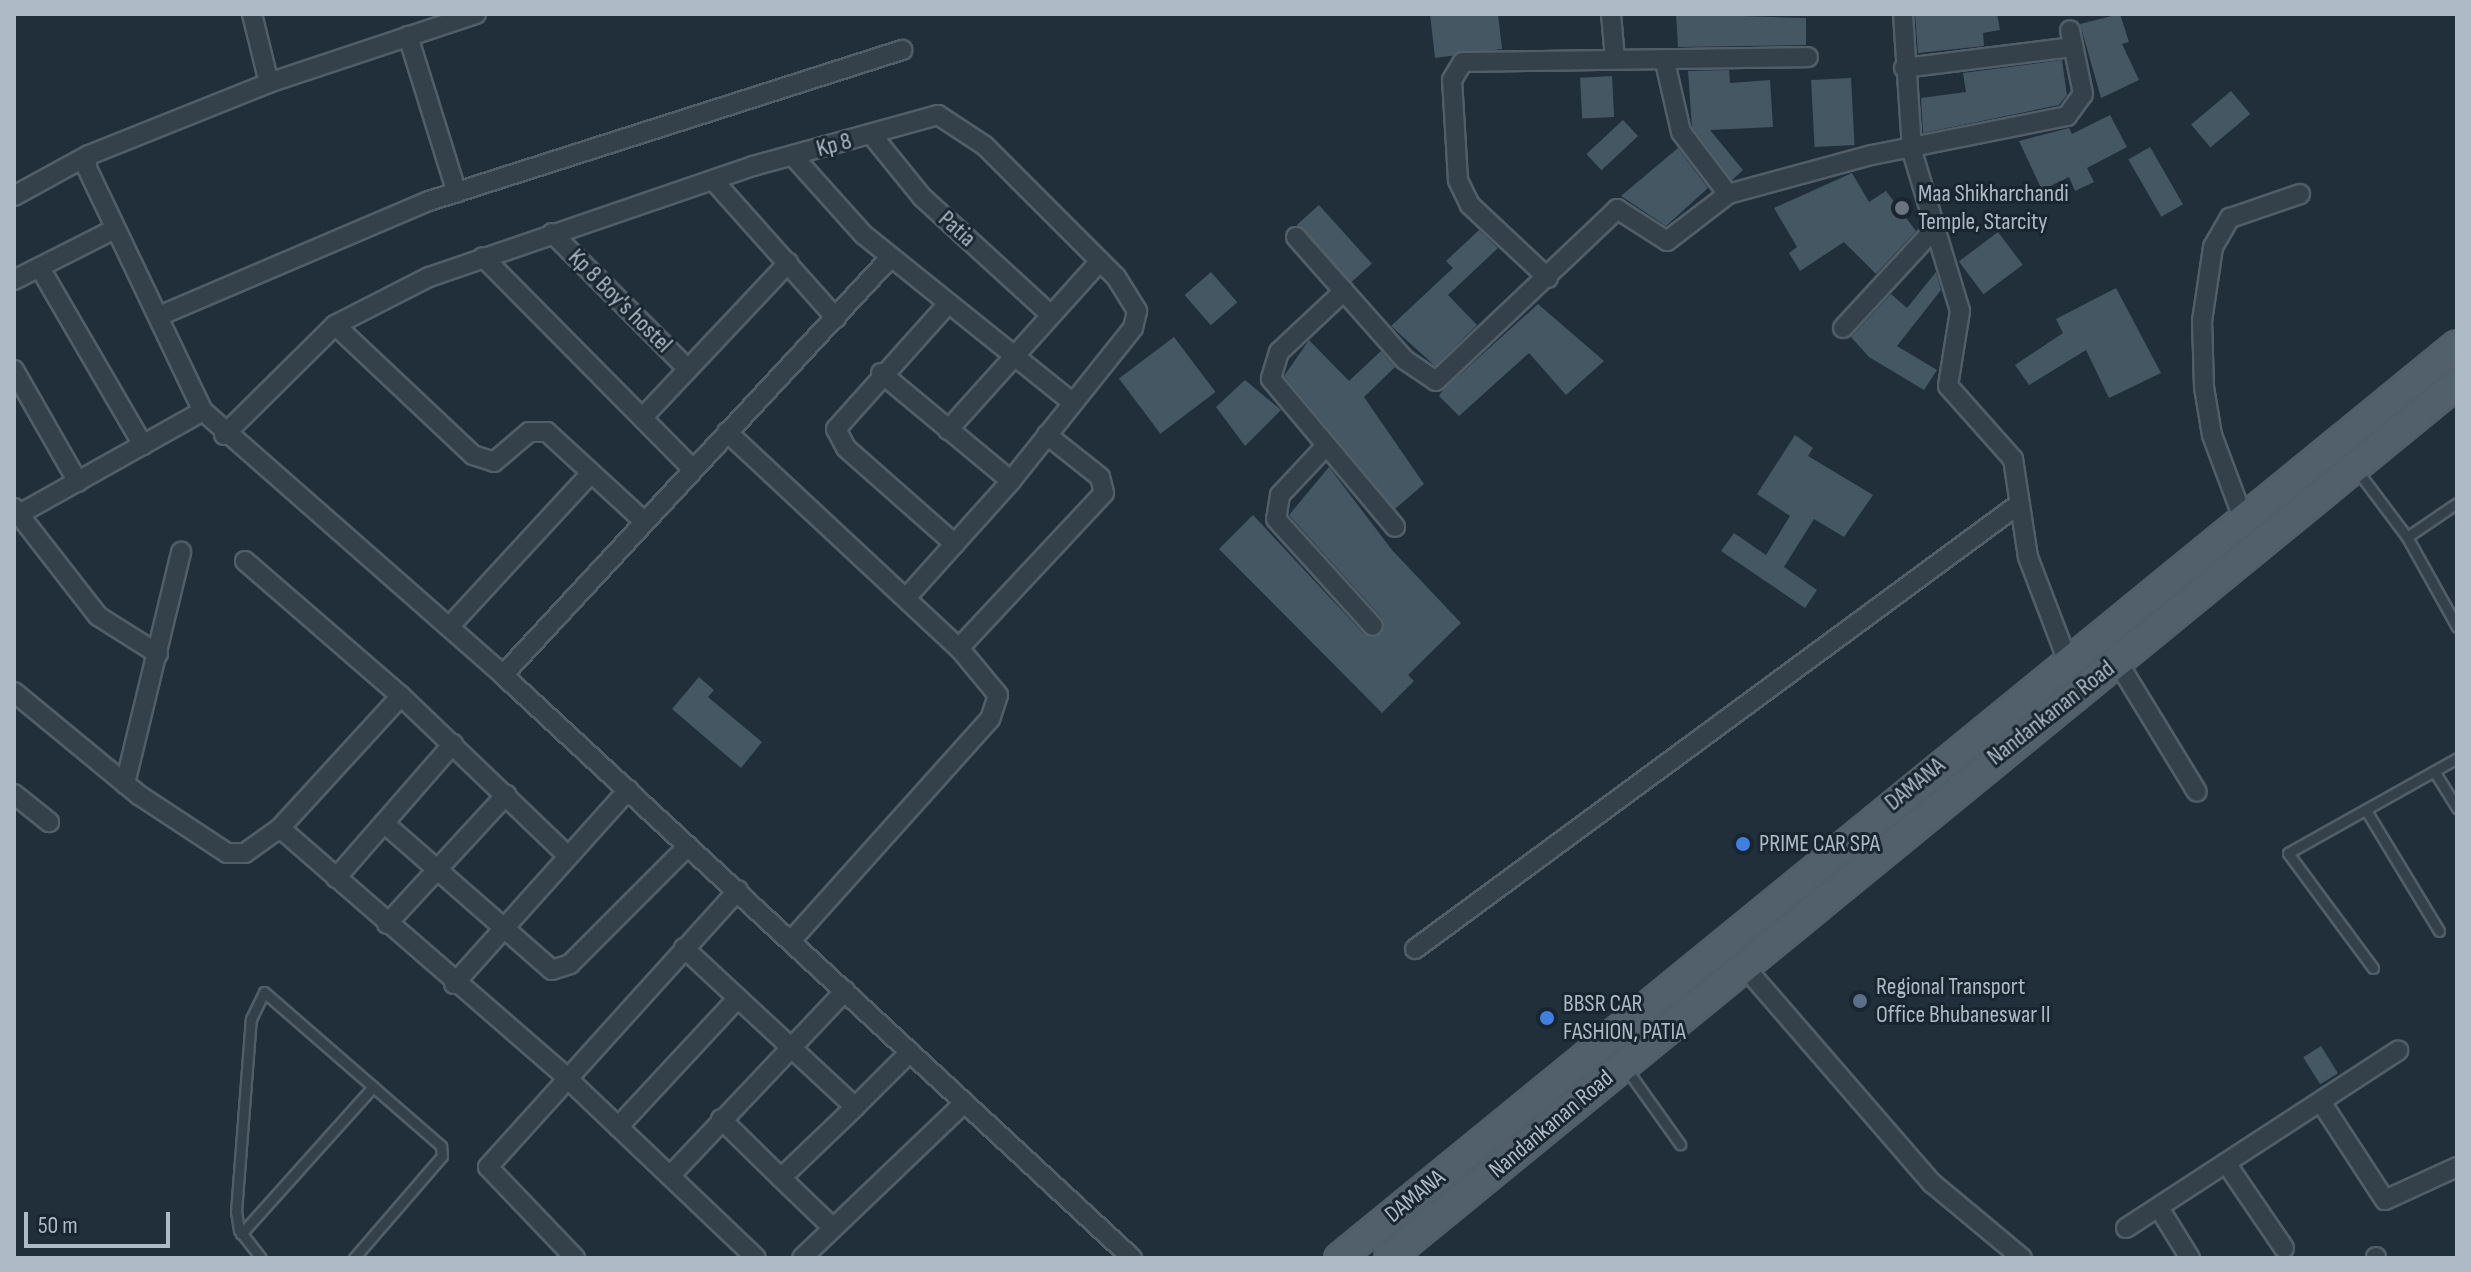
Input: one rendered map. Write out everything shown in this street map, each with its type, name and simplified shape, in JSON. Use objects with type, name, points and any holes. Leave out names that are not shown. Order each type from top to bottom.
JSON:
[{"type":"main road","name":"DAMANA","points":[[1339,1258],[2067,659],[2457,345]]},
{"type":"main road","name":"Nandankanan Road","points":[[1389,1258],[1743,965],[2457,384]]},
{"type":"main road","points":[[1454,1163],[1475,1187]]},
{"type":"street","points":[[252,14],[269,83]]},
{"type":"street","points":[[14,196],[89,155],[269,83],[476,14]]},
{"type":"street","points":[[1611,14],[1615,59]]},
{"type":"street","points":[[1903,14],[1904,68],[1912,151],[1960,311],[1948,386],[2005,442],[2041,601],[2067,659]]},
{"type":"street","points":[[408,36],[457,193]]},
{"type":"street","points":[[1296,237],[1405,360],[1436,381],[1548,278],[1617,209],[1667,241],[1728,194],[2067,116],[2083,94],[2072,39],[1904,68]]},
{"type":"street","points":[[159,316],[457,193],[903,50]]},
{"type":"street","points":[[1548,278],[1470,205],[1450,137],[1452,80],[1463,62],[1615,59],[1665,62],[1808,57]]},
{"type":"street","points":[[1665,62],[1681,132],[1728,194]]},
{"type":"street","name":"Kp 8","points":[[224,435],[335,325],[483,257],[713,180],[938,115],[959,126],[1100,261],[1131,295],[1133,328],[1011,481],[906,598]]},
{"type":"street","name":"Patia","points":[[871,134],[922,197],[1051,315]]},
{"type":"street","points":[[89,155],[86,166],[115,229],[203,411],[224,435],[503,675],[1132,1258]]},
{"type":"street","points":[[793,156],[890,258],[946,306],[1072,402]]},
{"type":"street","points":[[713,180],[836,318]]},
{"type":"street","points":[[2243,518],[2212,435],[2204,387],[2202,321],[2213,247],[2230,218],[2300,194]]},
{"type":"street","points":[[1843,328],[1937,226]]},
{"type":"street","points":[[14,280],[115,229]]},
{"type":"street","name":"Kp 8 Boy's hostel","points":[[552,233],[688,369]]},
{"type":"street","points":[[483,257],[693,469]]},
{"type":"street","points":[[503,675],[890,258]]},
{"type":"street","points":[[948,430],[1100,261]]},
{"type":"street","points":[[643,417],[788,263]]},
{"type":"street","points":[[40,268],[143,445]]},
{"type":"street","points":[[1344,291],[1272,364],[1271,379],[1395,527]]},
{"type":"street","points":[[946,306],[837,422],[838,439],[955,544]]},
{"type":"street","points":[[335,325],[473,455],[494,462],[537,429],[645,522]]},
{"type":"street","points":[[14,370],[78,482]]},
{"type":"street","points":[[881,373],[1011,481]]},
{"type":"street","points":[[158,654],[98,616],[16,513],[78,482],[203,411]]},
{"type":"street","points":[[727,432],[959,648],[993,685],[997,708],[792,940]]},
{"type":"street","points":[[959,648],[1104,493],[1100,477],[1047,435]]},
{"type":"street","points":[[1325,447],[1280,495],[1276,519],[1373,626]]},
{"type":"street","points":[[449,627],[591,473]]},
{"type":"street","points":[[1415,949],[2019,504]]},
{"type":"street","points":[[125,784],[181,552]]},
{"type":"street","points":[[245,561],[401,696],[568,856]]},
{"type":"street","points":[[2117,661],[2197,792]]},
{"type":"street","points":[[14,692],[125,784],[227,853],[245,853],[280,828],[401,696]]},
{"type":"street","points":[[336,878],[453,744]]},
{"type":"street","points":[[454,984],[628,790]]},
{"type":"street","points":[[14,794],[49,822]]},
{"type":"street","points":[[387,924],[506,795]]},
{"type":"street","points":[[384,823],[543,965],[559,970],[688,846]]},
{"type":"street","points":[[280,828],[454,984],[566,1077],[756,1258]]},
{"type":"street","points":[[575,1258],[488,1167],[738,890]]},
{"type":"street","points":[[684,948],[855,1107]]},
{"type":"street","points":[[1743,965],[1932,1183],[2022,1258]]},
{"type":"street","points":[[670,1176],[788,1045],[845,991]]},
{"type":"street","points":[[618,1127],[738,998]]},
{"type":"street","points":[[2126,1228],[2398,1051]]},
{"type":"street","points":[[781,1178],[910,1052]]},
{"type":"street","points":[[2321,1102],[2385,1200],[2457,1167]]},
{"type":"street","points":[[802,1258],[964,1103]]},
{"type":"street","points":[[721,1119],[832,1227]]},
{"type":"street","points":[[2226,1163],[2284,1248]]},
{"type":"street","points":[[2159,1208],[2190,1258]]},
{"type":"lane","points":[[2354,466],[2407,537],[2457,627]]},
{"type":"lane","points":[[2407,537],[2457,503]]},
{"type":"lane","points":[[2373,968],[2288,853],[2367,812],[2457,758]]},
{"type":"lane","points":[[2434,771],[2457,808]]},
{"type":"lane","points":[[2367,812],[2439,931]]},
{"type":"lane","points":[[261,1258],[241,1234],[238,1143],[258,994],[270,992],[441,1146],[442,1156],[354,1258]]},
{"type":"lane","points":[[1622,1065],[1680,1144]]},
{"type":"lane","points":[[241,1234],[373,1087]]},
{"type":"building","points":[[1430,14],[1498,14],[1502,49],[1435,58]]},
{"type":"building","points":[[1676,14],[1806,18],[1806,45],[1678,47]]},
{"type":"building","points":[[1915,14],[1997,14],[2000,30],[1983,33],[1984,46],[1918,53]]},
{"type":"building","points":[[2120,14],[2129,42],[2122,44],[2139,80],[2101,98],[2080,24]]},
{"type":"building","points":[[2062,60],[2067,95],[2059,105],[1923,133],[1921,98],[1966,92],[1963,73]]},
{"type":"building","points":[[1729,70],[1730,83],[1770,80],[1773,127],[1710,130],[1743,170],[1732,180],[1692,127],[1688,71]]},
{"type":"building","points":[[1612,76],[1614,117],[1582,119],[1580,78]]},
{"type":"building","points":[[1851,78],[1855,145],[1815,147],[1811,80]]},
{"type":"building","points":[[2231,91],[2250,114],[2210,147],[2191,124]]},
{"type":"building","points":[[2110,115],[2127,147],[2087,168],[2094,182],[2075,191],[2069,177],[2042,190],[2019,141],[2069,128],[2072,134]]},
{"type":"building","points":[[1623,120],[1638,136],[1601,170],[1586,154]]},
{"type":"building","points":[[2150,147],[2183,204],[2161,217],[2128,160]]},
{"type":"building","points":[[1678,148],[1708,188],[1666,226],[1621,196]]},
{"type":"building","points":[[1852,173],[1869,202],[1886,191],[1916,231],[1876,274],[1844,242],[1800,271],[1789,253],[1797,247],[1774,208]]},
{"type":"building","points":[[1319,205],[1372,264],[1350,284],[1297,225]]},
{"type":"building","points":[[1479,230],[1498,248],[1448,295],[1477,325],[1435,366],[1391,326],[1453,268],[1446,261]]},
{"type":"building","points":[[1998,232],[2023,265],[1984,294],[1959,261]]},
{"type":"building","points":[[1211,272],[1237,302],[1211,325],[1185,295]]},
{"type":"building","points":[[1936,272],[1941,290],[1897,346],[1937,370],[1924,390],[1869,357],[1851,337],[1891,294],[1907,308]]},
{"type":"building","points":[[2116,288],[2161,373],[2109,398],[2086,350],[2029,385],[2015,365],[2063,333],[2056,319]]},
{"type":"building","points":[[1538,304],[1604,361],[1566,395],[1529,353],[1459,416],[1439,396],[1443,390]]},
{"type":"building","points":[[1174,337],[1216,392],[1160,434],[1119,379]]},
{"type":"building","points":[[1309,340],[1349,381],[1381,351],[1395,367],[1364,397],[1424,484],[1395,509],[1284,376]]},
{"type":"building","points":[[1245,380],[1281,410],[1245,446],[1216,407]]},
{"type":"building","points":[[1795,435],[1813,448],[1808,456],[1873,495],[1844,537],[1814,519],[1784,567],[1817,590],[1805,608],[1721,551],[1734,533],[1766,555],[1790,516],[1757,494]]},
{"type":"building","points":[[1329,467],[1392,550],[1461,623],[1408,675],[1414,681],[1382,713],[1219,549],[1253,515],[1364,634],[1380,635],[1382,618],[1289,515]]},
{"type":"building","points":[[699,677],[714,690],[708,697],[762,742],[741,768],[672,709]]},
{"type":"building","points":[[2321,1046],[2338,1073],[2320,1084],[2303,1057]]},
{"type":"place","name":"Maa Shikharchandi Temple, Starcity","points":[[1902,208]]},
{"type":"place","name":"PRIME CAR SPA","points":[[1743,844]]},
{"type":"place","name":"Regional Transport Office Bhubaneswar II","points":[[1860,1001]]},
{"type":"place","name":"BBSR CAR FASHION, PATIA","points":[[1547,1018]]}]
